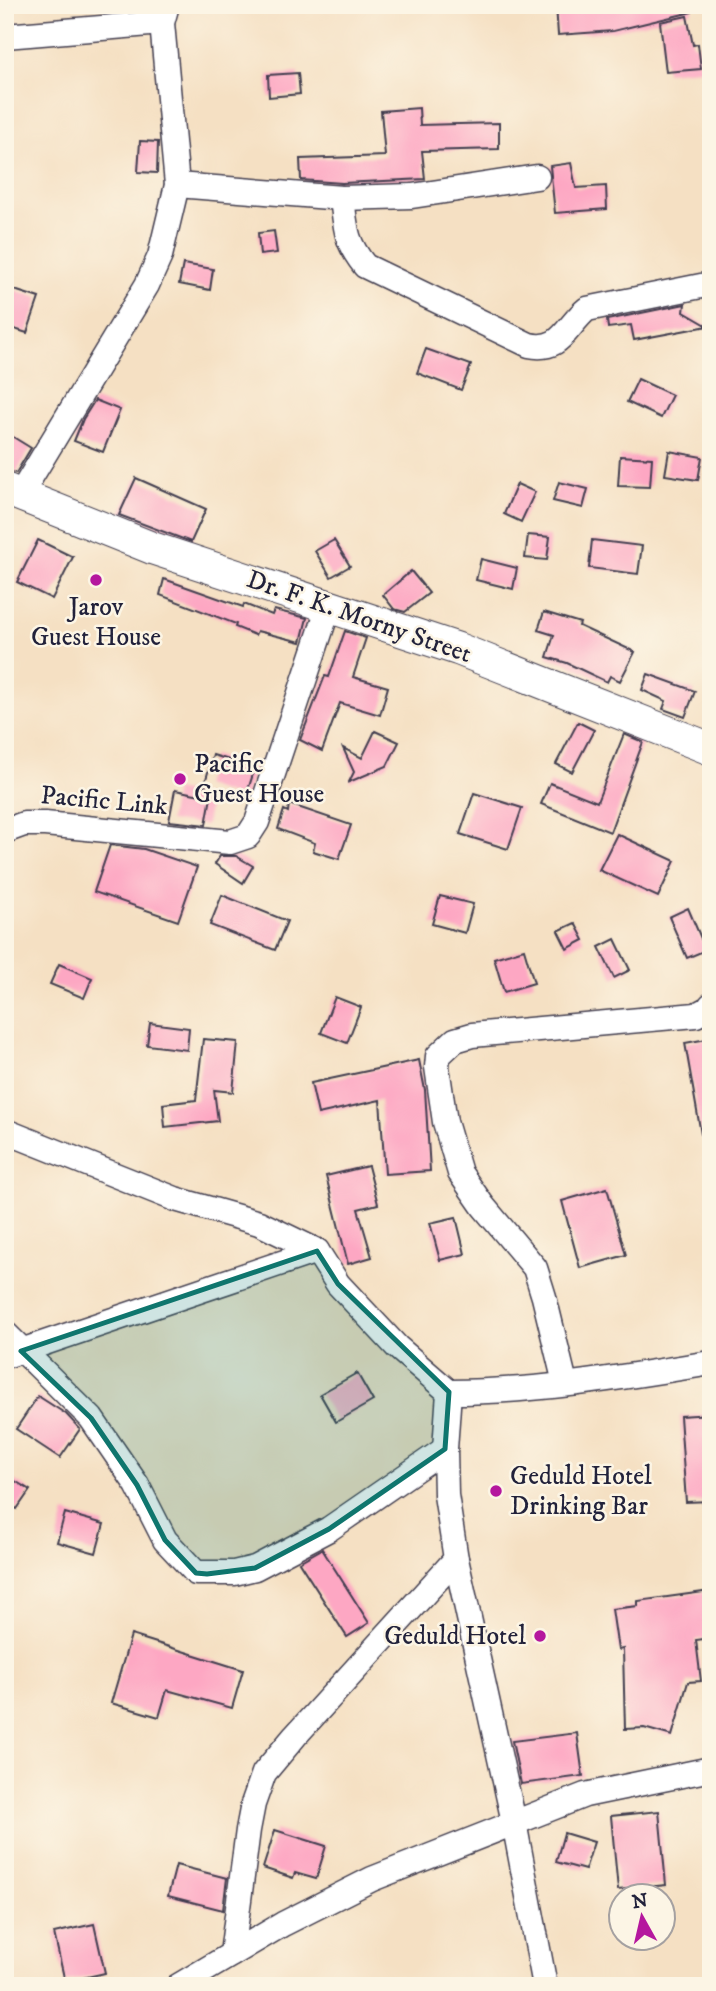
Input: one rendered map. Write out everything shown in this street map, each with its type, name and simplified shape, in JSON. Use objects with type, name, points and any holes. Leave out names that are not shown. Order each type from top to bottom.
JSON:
[{"type":"street","points":[[5,36],[164,14],[177,185],[160,256],[147,285],[13,492]]},
{"type":"street","points":[[177,185],[342,198],[412,196],[537,177]]},
{"type":"street","points":[[342,198],[347,237],[365,266],[529,345],[551,345],[562,338],[576,318],[587,309],[711,284]]},
{"type":"street","name":"Dr. F. K. Morny Street","points":[[13,492],[152,548],[458,649],[711,748]]},
{"type":"street","name":"Pacific Link","points":[[5,831],[24,824],[45,824],[230,842],[248,836],[257,822],[329,606]]},
{"type":"street","points":[[565,1384],[535,1268],[483,1206],[460,1173],[445,1122],[437,1067],[438,1056],[455,1041],[472,1035],[696,1015],[711,1004]]},
{"type":"street","points":[[5,1131],[175,1199],[259,1223],[317,1251],[338,1284],[397,1347],[449,1392],[485,1392],[565,1384],[711,1363]]},
{"type":"street","points":[[10,1347],[317,1251]]},
{"type":"street","points":[[10,1347],[91,1418],[137,1485],[164,1540],[196,1573],[234,1573],[255,1568],[329,1529],[445,1449]]},
{"type":"street","points":[[449,1392],[445,1449],[446,1495],[456,1559],[514,1822],[545,1986]]},
{"type":"street","points":[[232,1954],[248,1830],[253,1804],[264,1773],[456,1559]]},
{"type":"street","points":[[178,1986],[283,1924],[372,1879],[585,1796],[711,1769]]},
{"type":"highlighted area","points":[[317,1251],[338,1284],[449,1392],[445,1449],[329,1529],[255,1568],[196,1573],[165,1540],[137,1485],[91,1418],[21,1351]]},
{"type":"building","points":[[556,5],[692,5],[692,12],[613,31],[558,35]]},
{"type":"building","points":[[687,16],[693,45],[698,44],[701,69],[666,72],[660,22]]},
{"type":"building","points":[[298,73],[300,94],[269,97],[268,75]]},
{"type":"building","points":[[419,108],[420,125],[499,123],[499,149],[422,151],[425,179],[342,183],[301,180],[300,159],[385,156],[381,111]]},
{"type":"building","points":[[140,141],[158,142],[157,173],[138,172]]},
{"type":"building","points":[[571,163],[576,188],[606,186],[607,209],[555,213],[550,166]]},
{"type":"building","points":[[274,231],[277,253],[260,255],[258,233]]},
{"type":"building","points":[[183,264],[213,269],[210,290],[179,284]]},
{"type":"building","points":[[5,287],[39,298],[27,333],[5,326]]},
{"type":"building","points":[[685,304],[684,312],[708,326],[634,340],[631,325],[608,328],[607,320]]},
{"type":"building","points":[[426,349],[471,365],[461,390],[417,373]]},
{"type":"building","points":[[638,379],[672,395],[661,418],[627,402]]},
{"type":"building","points":[[95,400],[120,410],[103,452],[74,441]]},
{"type":"building","points":[[5,432],[31,448],[16,473],[5,471]]},
{"type":"building","points":[[669,451],[702,457],[698,480],[665,475]]},
{"type":"building","points":[[620,456],[652,458],[650,487],[618,486]]},
{"type":"building","points":[[136,478],[206,509],[191,542],[119,515]]},
{"type":"building","points":[[559,482],[588,489],[583,508],[553,501]]},
{"type":"building","points":[[517,484],[535,492],[521,522],[504,514]]},
{"type":"building","points":[[528,535],[550,537],[547,560],[525,558]]},
{"type":"building","points":[[38,540],[73,557],[52,599],[17,582]]},
{"type":"building","points":[[334,540],[350,566],[331,577],[315,551]]},
{"type":"building","points":[[592,540],[642,546],[638,574],[589,568]]},
{"type":"building","points":[[481,559],[517,568],[513,589],[476,580]]},
{"type":"building","points":[[411,571],[429,593],[405,612],[394,609],[383,595]]},
{"type":"building","points":[[164,579],[272,615],[274,610],[307,618],[301,642],[257,631],[255,635],[235,627],[236,624],[160,595]]},
{"type":"building","points":[[544,612],[580,623],[579,626],[635,652],[620,681],[610,676],[607,682],[567,663],[547,657],[554,635],[538,630]]},
{"type":"building","points":[[345,631],[366,638],[353,677],[388,687],[380,715],[340,703],[322,751],[300,740],[325,676],[329,677]]},
{"type":"building","points":[[648,674],[695,691],[685,717],[663,709],[666,701],[642,690]]},
{"type":"building","points":[[578,722],[594,730],[572,772],[556,764]]},
{"type":"building","points":[[375,731],[399,742],[387,766],[349,782],[354,772],[343,748],[362,758]]},
{"type":"building","points":[[624,734],[643,742],[610,832],[541,804],[550,783],[597,802]]},
{"type":"building","points":[[213,755],[255,768],[245,799],[204,786]]},
{"type":"building","points":[[175,790],[211,797],[206,825],[169,821]]},
{"type":"building","points":[[474,793],[522,808],[508,849],[460,834]]},
{"type":"building","points":[[289,804],[351,825],[339,859],[313,851],[315,843],[278,829],[284,810],[288,812]]},
{"type":"building","points":[[617,834],[675,861],[658,897],[599,870]]},
{"type":"building","points":[[110,845],[144,849],[197,867],[178,921],[94,892]]},
{"type":"building","points":[[220,856],[236,856],[253,866],[243,883],[215,864]]},
{"type":"building","points":[[222,895],[287,921],[275,950],[210,925]]},
{"type":"building","points":[[440,896],[473,904],[465,933],[432,924]]},
{"type":"building","points":[[688,908],[706,950],[687,958],[669,917]]},
{"type":"building","points":[[575,923],[584,940],[567,949],[558,931]]},
{"type":"building","points":[[615,939],[630,970],[614,978],[599,947]]},
{"type":"building","points":[[524,949],[534,983],[504,992],[494,958]]},
{"type":"building","points":[[59,964],[92,978],[84,998],[50,984]]},
{"type":"building","points":[[335,997],[361,1007],[347,1043],[321,1033]]},
{"type":"building","points":[[150,1023],[189,1028],[187,1050],[147,1045]]},
{"type":"building","points":[[203,1039],[238,1042],[233,1092],[214,1090],[218,1121],[165,1127],[163,1104],[196,1100]]},
{"type":"building","points":[[707,1039],[711,1063],[711,1133],[701,1134],[685,1043]]},
{"type":"building","points":[[419,1060],[425,1090],[430,1171],[385,1174],[380,1100],[318,1114],[311,1083]]},
{"type":"building","points":[[368,1166],[378,1204],[358,1209],[372,1257],[348,1264],[326,1176]]},
{"type":"building","points":[[607,1188],[626,1255],[580,1268],[562,1201]]},
{"type":"building","points":[[456,1217],[465,1254],[440,1260],[430,1223]]},
{"type":"building","points":[[357,1373],[373,1401],[336,1422],[320,1394]]},
{"type":"building","points":[[38,1396],[66,1414],[80,1429],[60,1458],[16,1429]]},
{"type":"building","points":[[711,1414],[711,1501],[686,1502],[680,1416]]},
{"type":"building","points":[[5,1475],[30,1490],[17,1509],[5,1502]]},
{"type":"building","points":[[65,1513],[104,1524],[96,1553],[57,1542]]},
{"type":"building","points":[[322,1549],[369,1623],[347,1637],[299,1562]]},
{"type":"building","points":[[711,1591],[711,1638],[696,1640],[701,1681],[688,1682],[672,1736],[644,1728],[625,1729],[623,1649],[618,1650],[612,1609],[638,1606],[638,1601]]},
{"type":"building","points":[[131,1635],[243,1670],[232,1708],[167,1690],[159,1717],[111,1703]]},
{"type":"building","points":[[577,1733],[583,1776],[521,1784],[512,1741]]},
{"type":"building","points":[[659,1811],[666,1882],[617,1882],[611,1816]]},
{"type":"building","points":[[275,1830],[326,1846],[316,1879],[295,1873],[293,1878],[263,1868]]},
{"type":"building","points":[[564,1833],[594,1842],[585,1870],[556,1862]]},
{"type":"building","points":[[176,1865],[227,1878],[223,1910],[168,1896]]},
{"type":"building","points":[[94,1924],[105,1973],[65,1982],[54,1933]]},
{"type":"place","name":"Jarov Guest House","points":[[96,580]]},
{"type":"place","name":"Pacific Guest House","points":[[180,779]]},
{"type":"place","name":"Geduld Hotel Drinking Bar","points":[[496,1491]]},
{"type":"place","name":"Geduld Hotel","points":[[540,1636]]}]
